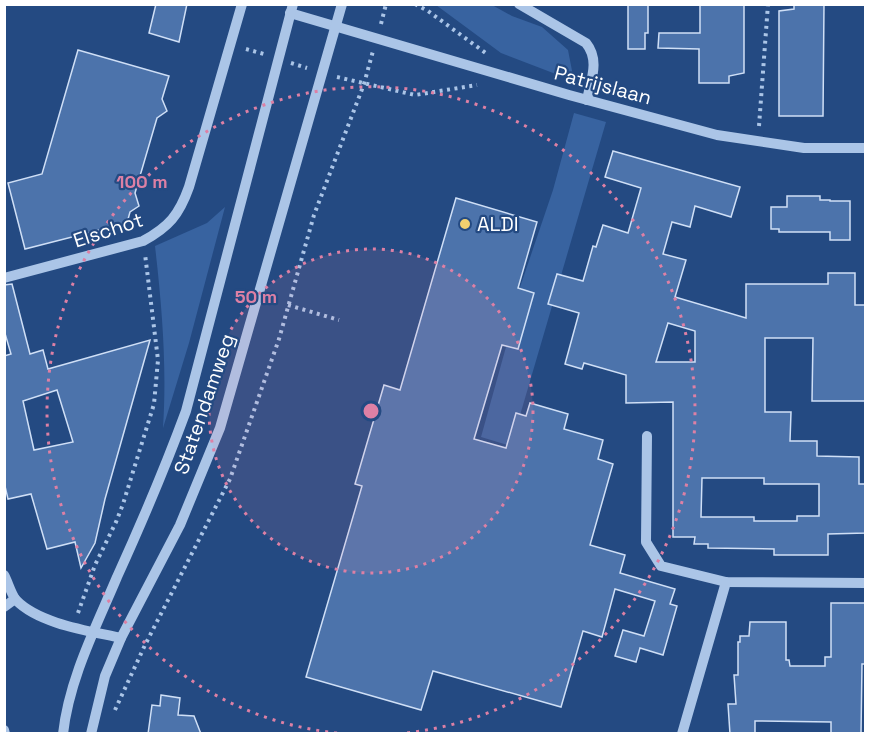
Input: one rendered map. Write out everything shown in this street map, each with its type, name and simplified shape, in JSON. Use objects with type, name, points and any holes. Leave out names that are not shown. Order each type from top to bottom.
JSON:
[{"type":"street","name":"Elschot","points":[[4,278],[143,241],[161,231],[173,219],[182,206],[242,4]]},
{"type":"street","name":"Statendamweg","points":[[91,734],[105,676],[121,638],[180,525],[220,428],[342,4]]},
{"type":"street","points":[[519,4],[586,43],[594,52],[594,65],[587,100]]},
{"type":"street","name":"Statendamweg","points":[[63,734],[65,714],[93,632],[162,476],[186,411],[292,9]]},
{"type":"street","name":"Patrijslaan","points":[[292,9],[377,39],[717,135],[804,147],[866,147]]},
{"type":"street","points":[[647,436],[646,542],[661,566],[726,582],[866,583]]},
{"type":"street","points":[[4,575],[15,599],[36,614],[74,627],[121,638]]},
{"type":"street","points":[[682,734],[726,582]]},
{"type":"street","points":[[4,608],[15,599]]},
{"type":"path","points":[[113,714],[145,645],[230,479],[279,339],[314,215],[364,84],[386,4]]},
{"type":"path","points":[[415,4],[428,11],[491,58]]},
{"type":"path","points":[[758,141],[768,4]]},
{"type":"path","points":[[231,44],[364,84],[415,95],[480,84]]},
{"type":"path","points":[[74,627],[95,565],[123,504],[154,404],[158,360],[143,241]]},
{"type":"path","points":[[288,304],[339,320]]},
{"type":"shaded area","points":[[436,5],[492,5],[512,16],[542,27],[568,50],[574,81],[501,53]]},
{"type":"shaded area","points":[[574,113],[606,122],[511,446],[481,437],[519,300],[516,299],[553,190]]},
{"type":"shaded area","points":[[225,207],[189,343],[163,428],[163,337],[155,246],[207,223]]},
{"type":"building","points":[[156,4],[187,4],[179,42],[149,33]]},
{"type":"building","points":[[628,4],[648,4],[648,33],[645,33],[645,49],[628,49]]},
{"type":"building","points":[[700,4],[744,4],[744,73],[729,76],[729,83],[699,83],[699,49],[658,48],[659,33],[700,33]]},
{"type":"building","points":[[794,4],[824,4],[823,116],[779,116],[779,11],[794,9]]},
{"type":"building","points":[[78,50],[169,76],[162,99],[167,111],[157,118],[135,193],[139,206],[130,212],[127,223],[25,249],[8,183],[42,174]]},
{"type":"building","points":[[613,151],[740,187],[731,217],[695,206],[690,227],[672,222],[663,254],[686,260],[675,297],[746,318],[746,284],[828,284],[828,273],[855,273],[855,305],[866,305],[866,401],[812,401],[813,338],[765,338],[765,412],[791,412],[790,441],[817,441],[817,456],[859,457],[859,484],[866,484],[866,533],[828,534],[828,555],[774,555],[774,549],[708,548],[708,544],[694,544],[695,537],[673,537],[673,402],[626,403],[626,375],[584,363],[582,369],[565,364],[579,313],[548,304],[557,274],[583,281],[593,246],[596,247],[603,225],[628,233],[641,188],[605,177]],"holes":[[[668,323],[695,331],[695,362],[656,362]],[[702,478],[764,478],[764,484],[819,484],[819,516],[797,516],[797,521],[754,521],[754,517],[701,517]]]},
{"type":"building","points":[[787,196],[820,196],[820,200],[850,201],[850,240],[830,240],[830,232],[779,232],[779,229],[771,229],[771,207],[787,207]]},
{"type":"building","points":[[456,198],[537,222],[518,288],[534,293],[518,349],[502,345],[474,439],[506,448],[516,413],[526,416],[530,403],[568,414],[564,429],[603,440],[598,459],[613,464],[590,545],[625,555],[620,573],[675,589],[670,604],[677,606],[663,655],[640,648],[636,662],[615,656],[623,630],[644,636],[655,601],[615,589],[602,637],[583,631],[561,707],[433,671],[421,710],[306,677],[362,486],[355,484],[384,385],[400,390]]},
{"type":"building","points":[[12,284],[30,354],[43,350],[48,369],[150,340],[105,499],[95,543],[81,568],[75,542],[47,549],[31,494],[8,499],[4,482],[4,356],[11,354],[4,330],[4,285]],"holes":[[[57,390],[73,442],[34,450],[23,401]]]},
{"type":"building","points":[[831,603],[866,603],[866,664],[862,664],[861,734],[831,734],[831,722],[755,721],[755,734],[730,734],[728,704],[736,704],[734,675],[738,675],[738,642],[740,642],[740,636],[749,636],[750,622],[786,622],[786,660],[789,660],[790,666],[825,666],[825,657],[831,657]]},
{"type":"building","points":[[161,695],[180,698],[178,715],[194,716],[201,734],[148,734],[152,705],[160,706]]},
{"type":"place","name":"ALDI","points":[[465,224]]}]
